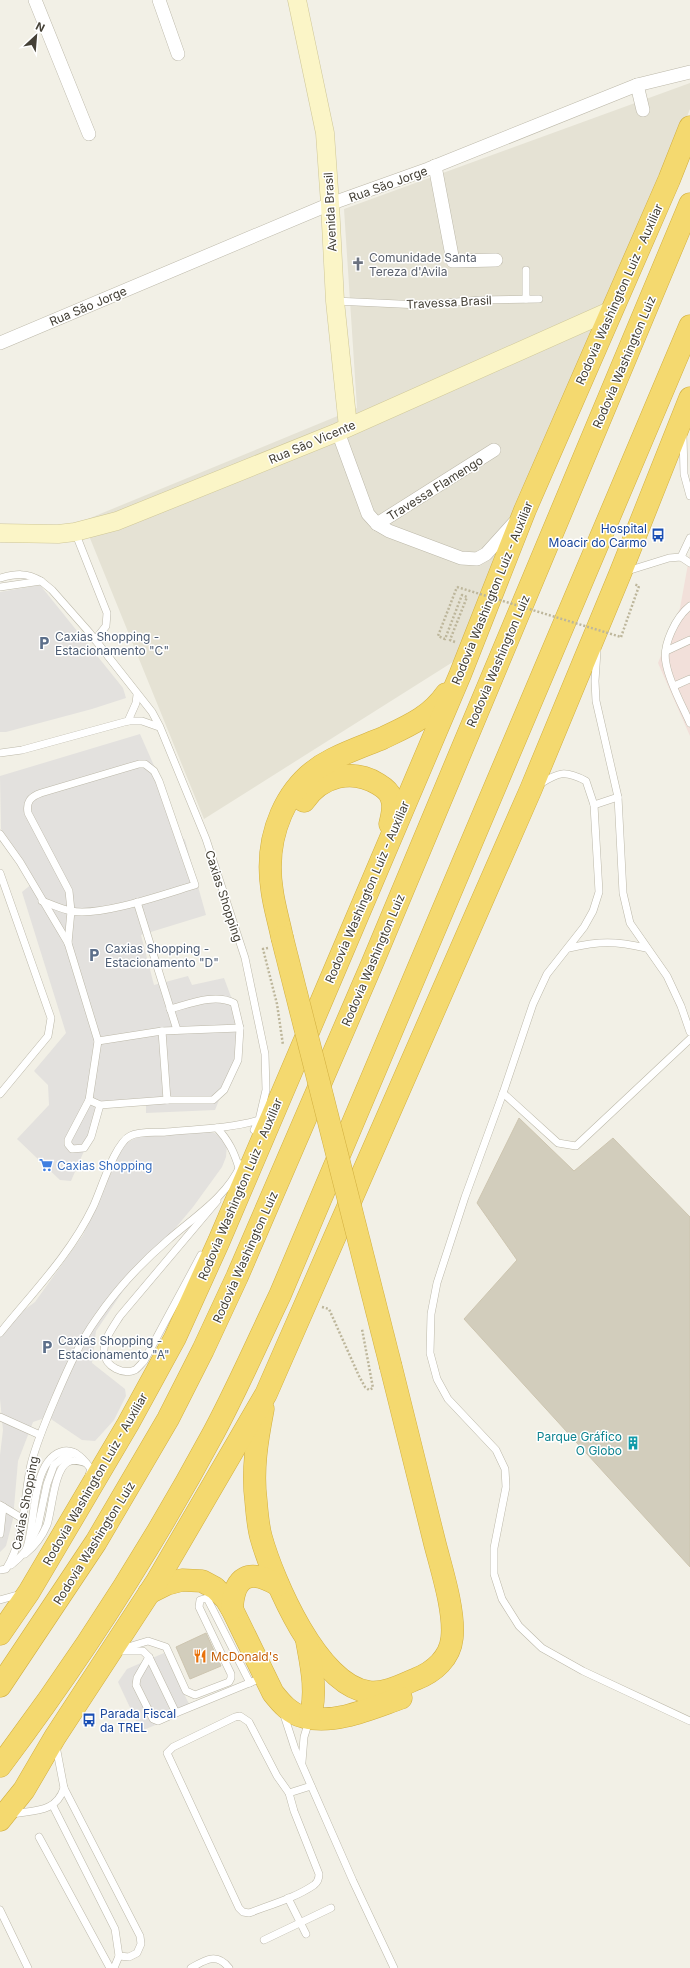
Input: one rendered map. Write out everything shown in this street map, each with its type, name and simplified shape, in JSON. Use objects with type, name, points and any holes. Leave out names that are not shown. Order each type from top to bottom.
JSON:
[{"type":"highway","name":"Rodovia Washington Luiz - Auxiliar","points":[[0,1634],[29,1592],[128,1424],[175,1338],[219,1240],[250,1148],[384,852],[460,675],[525,510],[690,127]]},
{"type":"highway","name":"Rodovia Washington Luiz","points":[[4,1680],[96,1542],[168,1419],[204,1350],[266,1211],[372,964],[690,204]]},
{"type":"highway","points":[[0,1766],[79,1656],[134,1571],[218,1424],[280,1295],[690,326]]},
{"type":"highway","points":[[1,1818],[24,1790],[55,1737],[149,1593],[266,1394],[531,789],[687,407]]},
{"type":"highway","points":[[600,620],[615,537],[652,417]]},
{"type":"highway","points":[[149,1593],[167,1584],[182,1580],[202,1581],[220,1592],[232,1609],[258,1680],[280,1703],[296,1714],[310,1718],[331,1718],[349,1714],[422,1690],[449,1674],[457,1664],[464,1646],[467,1628],[465,1615],[280,939],[272,889],[271,862],[272,845],[278,822],[297,786],[310,774],[332,759],[409,725],[436,708],[460,675]]},
{"type":"highway","points":[[280,939],[282,883],[281,867],[284,845],[292,821],[306,799],[319,785],[334,778],[350,775],[368,778],[385,789],[391,797],[393,809],[384,852]]},
{"type":"highway","points":[[4,1680],[29,1632],[100,1512],[169,1387],[175,1338]]},
{"type":"highway","points":[[266,1394],[256,1451],[254,1472],[256,1502],[261,1536],[278,1585],[307,1639],[339,1679],[352,1687],[374,1692],[388,1690],[430,1672],[444,1659],[452,1641],[451,1617],[445,1586],[397,1362]]},
{"type":"highway","points":[[232,1609],[238,1583],[245,1578],[252,1576],[260,1577],[278,1585]]},
{"type":"highway","points":[[307,1639],[314,1684],[314,1701],[310,1718]]},
{"type":"main road","name":"Avenida Brasil","points":[[297,0],[325,133],[343,429]]},
{"type":"main road","name":"Rua Sāo Vicente","points":[[0,533],[58,534],[75,532],[117,522],[343,429],[612,310]]},
{"type":"street","points":[[35,0],[89,134]]},
{"type":"street","points":[[159,0],[178,54]]},
{"type":"street","name":"Rua São Jorge","points":[[0,343],[330,204],[435,166],[637,85],[690,72]]},
{"type":"street","points":[[637,85],[643,110]]},
{"type":"street","points":[[435,166],[453,261],[496,260]]},
{"type":"street","name":"Avenida Brasil","points":[[343,429],[368,514],[377,524]]},
{"type":"street","name":"Travessa Flamengo","points":[[377,524],[494,450]]},
{"type":"street","points":[[377,524],[404,537],[461,558],[477,559],[486,554],[525,510]]},
{"type":"lane","points":[[526,270],[526,299]]},
{"type":"lane","name":"Travessa Brasil","points":[[335,301],[414,305],[482,300],[539,299]]},
{"type":"lane","points":[[687,407],[684,474],[690,496]]},
{"type":"lane","points":[[75,532],[107,613],[106,626],[95,640]]},
{"type":"lane","points":[[681,557],[690,538]]},
{"type":"lane","points":[[620,574],[669,558],[681,557],[690,563]]},
{"type":"lane","points":[[0,578],[15,574],[26,574],[29,584]]},
{"type":"lane","name":"Caxias Shopping","points":[[26,574],[41,581],[52,590],[95,640],[152,712],[160,727],[206,839],[245,958],[265,1054],[266,1090],[259,1120],[250,1148],[216,1226]]},
{"type":"lane","points":[[0,587],[29,584],[41,581]]},
{"type":"lane","points":[[689,720],[665,663],[666,651],[675,624],[680,615],[690,606]]},
{"type":"lane","points":[[600,620],[595,681],[596,701],[618,797],[623,893],[630,923],[667,976],[681,1006],[690,1032]]},
{"type":"lane","points":[[666,651],[690,640]]},
{"type":"lane","points":[[674,686],[690,679]]},
{"type":"lane","points":[[128,721],[138,695]]},
{"type":"lane","points":[[0,753],[22,750],[128,721],[150,722],[160,727]]},
{"type":"lane","points":[[42,901],[71,911],[85,913],[137,902],[195,885],[164,793],[154,771],[145,764],[139,764],[33,796],[29,801],[28,813],[69,891],[71,911],[68,943]]},
{"type":"lane","points":[[531,789],[558,773],[573,774],[586,781],[594,805],[599,892],[593,911],[584,927],[548,974],[533,1004],[503,1093],[465,1197],[437,1282],[431,1314],[430,1353],[437,1379],[448,1399],[496,1450],[505,1468],[506,1487],[494,1548],[494,1574],[502,1599],[515,1619],[542,1648],[583,1671],[690,1720]]},
{"type":"lane","points":[[594,805],[618,797]]},
{"type":"lane","points":[[0,834],[20,862],[68,943],[98,1041],[89,1100],[70,1134],[68,1144],[72,1149],[84,1148],[88,1143],[100,1105]]},
{"type":"lane","points":[[0,873],[51,1018],[48,1036],[0,1094]]},
{"type":"lane","points":[[137,902],[176,1030]]},
{"type":"lane","points":[[569,948],[592,943],[621,942],[646,948]]},
{"type":"lane","points":[[89,1100],[100,1105],[167,1100],[204,1102],[213,1100],[219,1096],[224,1090],[238,1060],[240,1028],[234,1003],[226,999],[218,998],[170,1009]]},
{"type":"lane","points":[[98,1041],[162,1031],[240,1028]]},
{"type":"lane","points":[[162,1031],[167,1100]]},
{"type":"lane","points":[[503,1093],[558,1143],[576,1146],[690,1039]]},
{"type":"lane","points":[[0,1333],[58,1264],[78,1234],[94,1206],[121,1142],[132,1135],[240,1126],[259,1120]]},
{"type":"lane","points":[[217,1128],[228,1140],[239,1168]]},
{"type":"lane","name":"Caxias Shopping","points":[[206,1247],[144,1362],[136,1370],[127,1372],[117,1370],[106,1361],[104,1353],[106,1343],[112,1329],[125,1311],[223,1193],[250,1148]]},
{"type":"lane","name":"Caxias Shopping","points":[[3,1570],[14,1557],[18,1544],[28,1480],[40,1435],[82,1341],[96,1318],[143,1263],[167,1240],[211,1207]]},
{"type":"lane","points":[[0,1417],[40,1435]]},
{"type":"lane","name":"Caxias Shopping","points":[[3,1570],[20,1558],[27,1548],[38,1485],[45,1466],[58,1453],[67,1451],[75,1453],[86,1463]]},
{"type":"lane","points":[[20,1558],[35,1545],[44,1530],[58,1477],[64,1464],[75,1460],[86,1463],[91,1469],[88,1486],[79,1506]]},
{"type":"lane","points":[[0,1534],[2,1506],[23,1519]]},
{"type":"lane","points":[[0,1600],[29,1592]]},
{"type":"lane","points":[[112,1651],[148,1642],[166,1647],[186,1691],[195,1695],[229,1682],[231,1674],[199,1607],[200,1600],[207,1598],[258,1680],[158,1721],[153,1719],[136,1685],[137,1678],[149,1657]]},
{"type":"lane","points":[[112,1651],[143,1651],[149,1657],[176,1713]]},
{"type":"lane","points":[[280,1703],[290,1735],[302,1764],[353,1881],[394,1968]]},
{"type":"lane","points":[[240,1716],[249,1722],[277,1776],[289,1793],[319,1874],[319,1879],[315,1884],[288,1898],[249,1913],[243,1912],[239,1908],[167,1753],[172,1747],[240,1716]]},
{"type":"lane","points":[[302,1764],[304,1736],[310,1718]]},
{"type":"lane","points":[[55,1737],[64,1788],[140,1936],[141,1944],[137,1953],[129,1957],[119,1956]]},
{"type":"lane","points":[[289,1793],[312,1786]]},
{"type":"lane","points":[[1,1818],[53,1806],[60,1799],[64,1788]]},
{"type":"lane","points":[[53,1806],[115,1929],[119,1956],[114,1968]]},
{"type":"lane","points":[[39,1837],[110,1968]]},
{"type":"lane","points":[[288,1898],[306,1934]]},
{"type":"lane","points":[[264,1940],[331,1908]]},
{"type":"lane","points":[[0,1913],[28,1968]]},
{"type":"lane","points":[[191,1968],[209,1958],[217,1958],[225,1963],[229,1968]]},
{"type":"path","points":[[470,648],[450,640],[467,597],[462,595],[445,639],[438,636],[457,587],[622,637]]},
{"type":"path","points":[[280,939],[263,949],[277,1004],[284,1052]]},
{"type":"path","points":[[306,1302],[329,1309],[359,1376],[365,1387],[369,1390],[373,1388],[361,1323]]},
{"type":"shaded area","points":[[690,83],[690,109],[625,271],[456,660],[204,819],[83,521],[357,408],[344,209]]},
{"type":"shaded area","points":[[690,553],[690,736],[658,663],[680,608]]},
{"type":"shaded area","name":"Caxias Shopping - Estacionamento \"C\"","points":[[40,585],[123,688],[126,698],[92,709],[6,732],[0,732],[0,592]]},
{"type":"shaded area","name":"Caxias Shopping - Estacionamento \"D\"","points":[[140,734],[159,777],[174,829],[185,840],[206,915],[141,935],[154,985],[188,976],[192,985],[224,978],[233,1002],[239,1051],[215,1110],[146,1113],[146,1103],[96,1109],[87,1144],[71,1181],[60,1180],[17,1139],[49,1105],[48,1085],[34,1071],[66,1033],[22,892],[33,883],[24,862],[1,829],[0,776]]},
{"type":"shaded area","name":"Caxias Shopping - Estacionamento \"A\"","points":[[201,1131],[215,1133],[227,1144],[226,1157],[222,1167],[193,1207],[123,1291],[96,1331],[92,1363],[125,1389],[126,1396],[114,1420],[95,1441],[82,1440],[48,1417],[33,1422],[18,1461],[13,1519],[6,1546],[0,1552],[0,1455],[3,1430],[0,1399],[0,1328],[35,1302],[83,1235],[124,1144],[140,1136]]},
{"type":"shaded area","points":[[164,1653],[192,1710],[141,1731],[118,1682],[127,1669]]},
{"type":"building","name":"Parque Gráfico O Globo","points":[[519,1118],[574,1171],[613,1138],[690,1217],[690,1567],[464,1319],[517,1260],[477,1203]]},
{"type":"building","name":"McDonald's","points":[[206,1633],[221,1666],[190,1679],[176,1647]]},
{"type":"place","name":"Comunidade Santa Tereza d'Avila","points":[[358,264]]},
{"type":"place","name":"Hospital Moacir do Carmo","points":[[658,535]]},
{"type":"place","name":"Caxias Shopping - Estacionamento \"C\"","points":[[44,643]]},
{"type":"place","name":"Caxias Shopping - Estacionamento \"D\"","points":[[94,955]]},
{"type":"place","name":"Caxias Shopping","points":[[46,1165]]},
{"type":"place","name":"Caxias Shopping - Estacionamento \"A\"","points":[[47,1347]]},
{"type":"place","name":"Parque Gráfico O Globo","points":[[633,1443]]},
{"type":"place","name":"McDonald's","points":[[200,1656]]},
{"type":"place","name":"Parada Fiscal da TREL","points":[[89,1720]]}]
